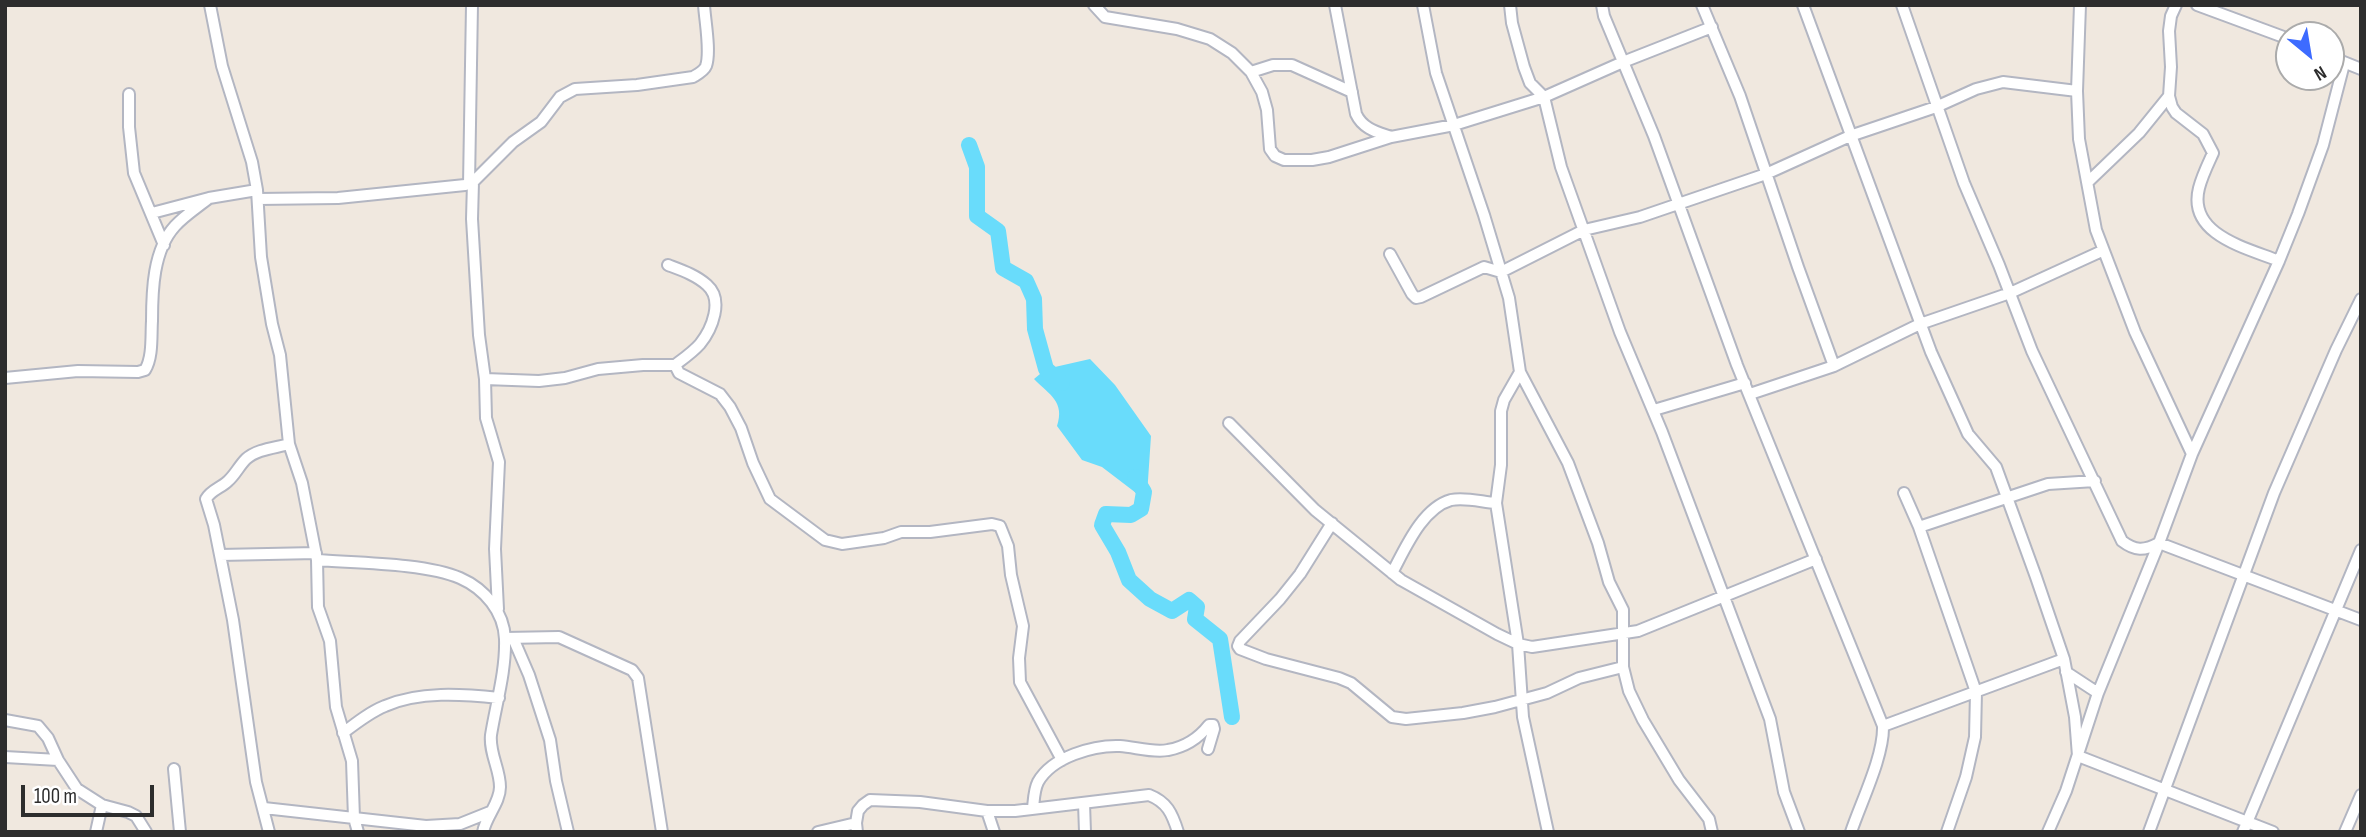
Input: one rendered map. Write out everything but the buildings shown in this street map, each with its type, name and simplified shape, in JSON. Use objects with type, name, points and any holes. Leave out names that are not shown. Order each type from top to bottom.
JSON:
[{"type":"street","points":[[210,5],[222,66],[250,155],[258,194],[261,257],[280,355],[289,444],[302,483],[316,556],[318,607],[330,641],[336,707],[352,761],[354,818],[358,832]]},
{"type":"street","points":[[472,5],[472,219],[486,418],[499,462],[495,549],[498,609],[509,638],[529,675],[550,740],[568,832]]},
{"type":"street","points":[[152,213],[209,198],[258,194],[338,198],[456,188],[471,183],[513,142],[541,122],[559,97],[567,92],[575,89],[637,85],[692,77],[701,73],[706,67],[707,56],[704,5]]},
{"type":"street","points":[[1094,5],[1105,17],[1177,29],[1210,39],[1232,53],[1251,72],[1262,92],[1267,110],[1270,149],[1275,156],[1284,160],[1329,157],[1391,137],[1454,125],[1544,97],[1712,27]]},
{"type":"street","points":[[1335,5],[1360,123],[1391,137]]},
{"type":"street","points":[[1423,5],[1436,73],[1508,298],[1520,372],[1569,463],[1609,582],[1623,610],[1623,667],[1629,691],[1679,780],[1709,819],[1712,832]]},
{"type":"street","points":[[1510,5],[1524,67],[1530,83],[1544,97],[1561,167],[1620,332],[1654,410],[1770,719],[1784,793],[1799,832]]},
{"type":"street","points":[[1602,5],[1748,388],[1883,726],[1879,755],[1851,832]]},
{"type":"street","points":[[1702,5],[1740,96],[1834,366]]},
{"type":"street","points":[[1803,5],[1920,324],[1968,434],[1996,467],[2064,659],[2075,717],[2078,756]]},
{"type":"street","points":[[1902,5],[1964,183],[2032,351],[2122,541],[2131,548],[2140,550],[2159,543],[2361,620]]},
{"type":"street","points":[[2080,5],[2077,91],[2079,139],[2102,251],[2135,332],[2192,454]]},
{"type":"street","points":[[2176,5],[2169,31],[2169,96],[2176,113],[2203,134],[2213,153],[2198,190],[2201,217],[2218,235],[2279,261]]},
{"type":"street","points":[[2197,5],[2275,34]]},
{"type":"street","points":[[1251,72],[1273,65],[1292,65],[1352,92]]},
{"type":"street","points":[[1391,254],[1416,298],[1484,267],[1501,272],[1584,230],[1612,225],[1679,205],[1766,174],[1850,136],[1936,107],[1976,89],[2003,82],[2077,91]]},
{"type":"street","points":[[2048,832],[2078,756],[2098,693],[2192,454],[2279,261],[2323,145],[2337,91]]},
{"type":"street","points":[[129,93],[129,127],[134,173],[164,245]]},
{"type":"street","points":[[2089,181],[2123,150],[2169,96]]},
{"type":"street","points":[[5,378],[56,372],[145,370],[152,332],[152,295],[164,245],[175,226],[209,198]]},
{"type":"street","points":[[1654,410],[1834,366],[1920,324],[2010,293],[2102,251]]},
{"type":"street","points":[[485,379],[539,381],[565,378],[598,369],[675,365],[700,345],[713,322],[716,301],[709,286],[691,274],[668,265]]},
{"type":"street","points":[[2149,832],[2274,493],[2361,299]]},
{"type":"street","points":[[675,365],[679,373],[720,394],[741,428],[753,463],[770,499],[825,540],[842,544],[884,538],[901,532],[930,532],[992,524],[1000,526],[1008,546],[1011,575],[1023,626],[1019,657],[1020,682],[1062,760]]},
{"type":"street","points":[[1520,372],[1504,400],[1501,411],[1501,465],[1496,503],[1518,645],[1523,717],[1548,832]]},
{"type":"street","points":[[1229,423],[1315,510],[1401,580],[1518,645],[1532,647],[1624,635],[1656,625],[1816,559]]},
{"type":"street","points":[[269,832],[256,782],[244,690],[207,495],[225,484],[248,457],[289,444]]},
{"type":"street","points":[[1919,527],[2048,484],[2095,481]]},
{"type":"street","points":[[1904,493],[1919,527],[1976,692],[1975,737],[1966,778],[1947,832]]},
{"type":"street","points":[[1392,573],[1415,530],[1436,508],[1450,500],[1461,499],[1496,503]]},
{"type":"street","points":[[1332,523],[1300,574],[1240,641],[1240,649],[1266,659],[1339,678],[1351,684],[1392,717],[1406,719],[1463,713],[1522,699],[1547,693],[1579,678],[1623,667]]},
{"type":"street","points":[[2245,826],[2361,550]]},
{"type":"street","points":[[220,555],[316,556],[424,569],[469,582],[498,609]]},
{"type":"street","points":[[509,638],[559,637],[632,670],[638,678],[662,832]]},
{"type":"street","points":[[483,832],[500,785],[491,742],[509,638]]},
{"type":"street","points":[[1883,726],[2064,659]]},
{"type":"street","points":[[2066,671],[2098,693]]},
{"type":"street","points":[[344,733],[383,706],[406,698],[499,698]]},
{"type":"street","points":[[5,720],[42,729],[77,789],[102,805],[136,816],[146,832]]},
{"type":"street","points":[[1033,808],[1038,782],[1062,760],[1084,751],[1107,747],[1170,750],[1192,742],[1209,725],[1213,725],[1208,749]]},
{"type":"street","points":[[2078,756],[2164,788],[2245,826],[2273,832]]},
{"type":"street","points":[[5,757],[58,760]]},
{"type":"street","points":[[174,769],[180,832]]},
{"type":"street","points":[[2345,832],[2361,794]]},
{"type":"street","points":[[818,832],[856,827],[858,811],[870,800],[920,802],[987,811],[1015,811],[1149,795],[1162,801],[1173,815],[1178,832]]},
{"type":"street","points":[[1084,803],[1084,832]]},
{"type":"street","points":[[96,832],[102,805]]},
{"type":"street","points":[[264,808],[446,826],[460,824],[490,812]]},
{"type":"street","points":[[987,811],[993,832]]},
{"type":"water","points":[[1090,359],[1115,385],[1151,436],[1147,495],[1140,496],[1102,467],[1082,460],[1057,426],[1059,411],[1055,400],[1034,379],[1046,369]]},
{"type":"waterway","points":[[969,145],[977,167],[977,216],[998,231],[1003,268],[1026,281],[1034,299],[1035,329],[1046,369],[1062,383]]},
{"type":"waterway","points":[[1135,477],[1144,492],[1141,509],[1131,515],[1106,514],[1102,525],[1118,552],[1129,580],[1150,599],[1172,611],[1189,600],[1197,607],[1195,619],[1220,639],[1232,717]]}]
